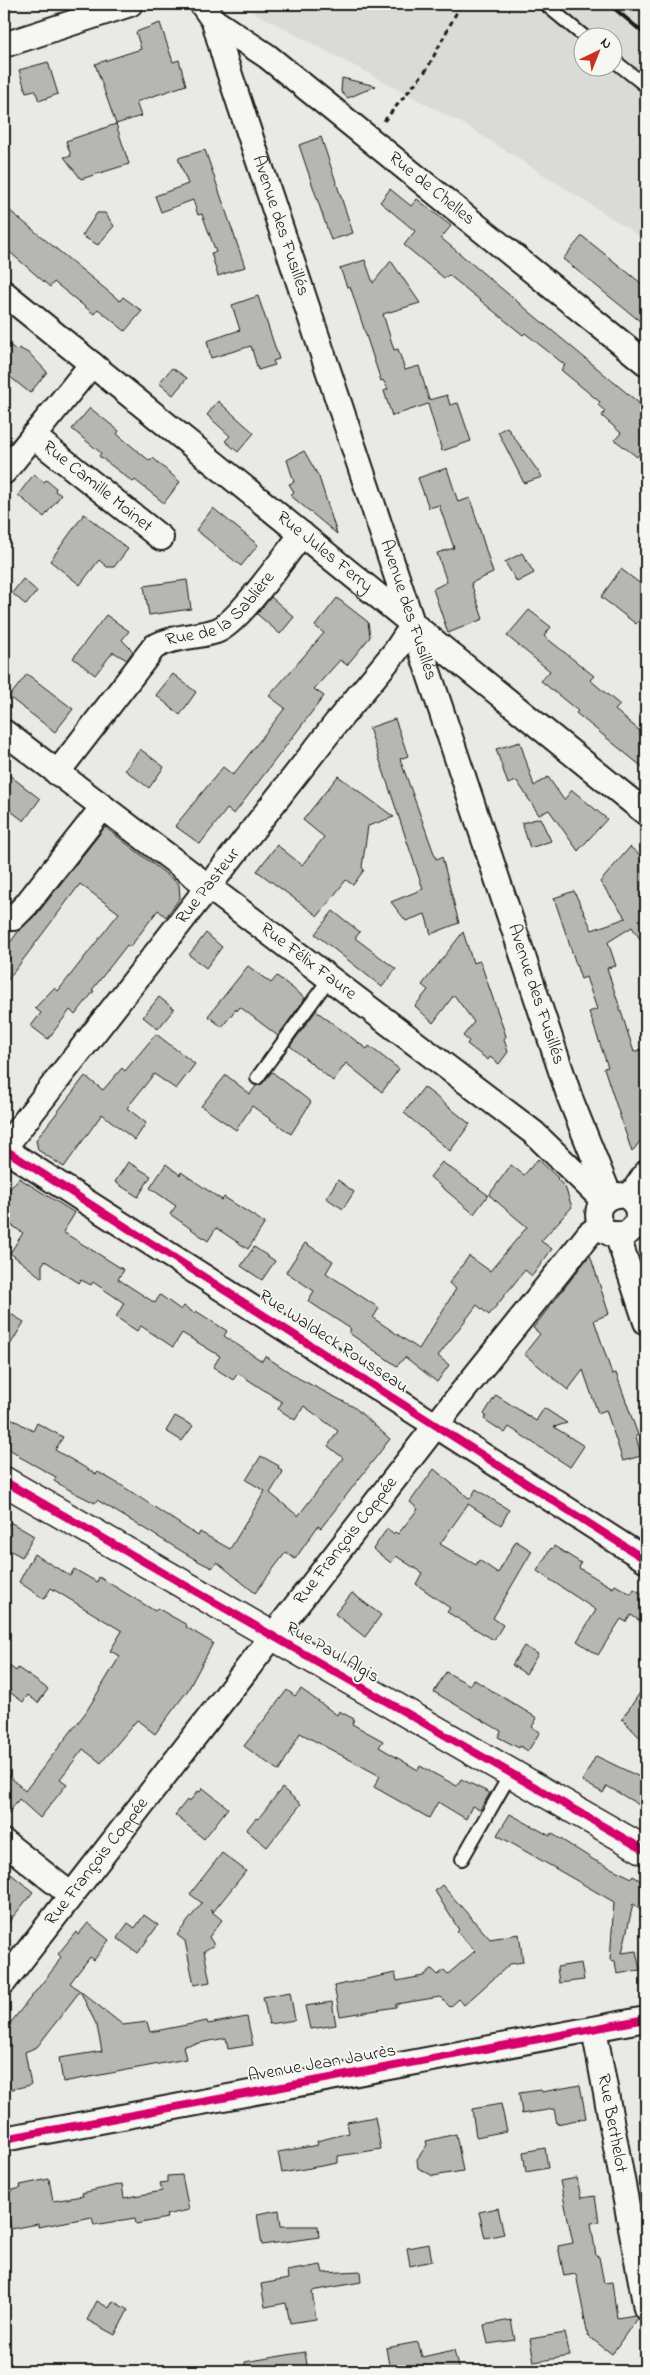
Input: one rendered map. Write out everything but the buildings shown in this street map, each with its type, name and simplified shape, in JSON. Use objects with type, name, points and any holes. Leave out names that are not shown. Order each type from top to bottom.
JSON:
[{"type":"street","points":[[4,45],[130,4]]},
{"type":"street","name":"Rue de Chelles","points":[[208,12],[267,56],[646,363]]},
{"type":"street","name":"Avenue des Fusillés","points":[[208,12],[567,1089],[625,1207]]},
{"type":"street","name":"Rue Jules Ferry","points":[[4,293],[646,813]]},
{"type":"street","points":[[4,472],[92,364]]},
{"type":"street","name":"Rue Camille Moinet","points":[[33,436],[161,538]]},
{"type":"street","name":"Rue de la Sablière","points":[[58,773],[154,647],[169,639],[218,631],[234,620],[302,534]]},
{"type":"street","name":"Rue Pasteur","points":[[4,1149],[337,722],[395,652],[412,625]]},
{"type":"street","name":"Rue Félix Faure","points":[[4,732],[534,1133],[625,1207]]},
{"type":"street","points":[[4,917],[13,918],[26,905],[102,807]]},
{"type":"street","name":"Rue Waldeck Rousseau","points":[[4,1149],[646,1560]]},
{"type":"street","points":[[646,1173],[625,1207],[598,1212],[609,1230],[646,1322]]},
{"type":"street","name":"Rue François Coppée","points":[[4,1982],[436,1426],[589,1234],[609,1230],[629,1231],[633,1227],[625,1207]]},
{"type":"street","name":"Rue Paul Algis","points":[[4,1482],[646,1850]]},
{"type":"street","points":[[4,1842],[71,1895]]},
{"type":"street","name":"Avenue Jean Jaurès","points":[[4,2139],[646,2019]]},
{"type":"street","name":"Rue Berthelot","points":[[594,2029],[646,2308]]},
{"type":"lane","points":[[545,4],[574,28]]},
{"type":"lane","points":[[622,67],[646,86]]},
{"type":"lane","points":[[257,1078],[330,979]]},
{"type":"lane","points":[[462,1859],[511,1773]]},
{"type":"path","points":[[371,140],[404,94],[410,90],[427,69],[461,4]]},
{"type":"shaded area","points":[[238,4],[646,4],[646,240],[467,126]]},
{"type":"railway","points":[[609,4],[646,35]]},
{"type":"cycle path","points":[[4,1149],[646,1560]]},
{"type":"cycle path","points":[[4,1481],[646,1851]]},
{"type":"cycle path","points":[[4,2139],[646,2019]]}]
